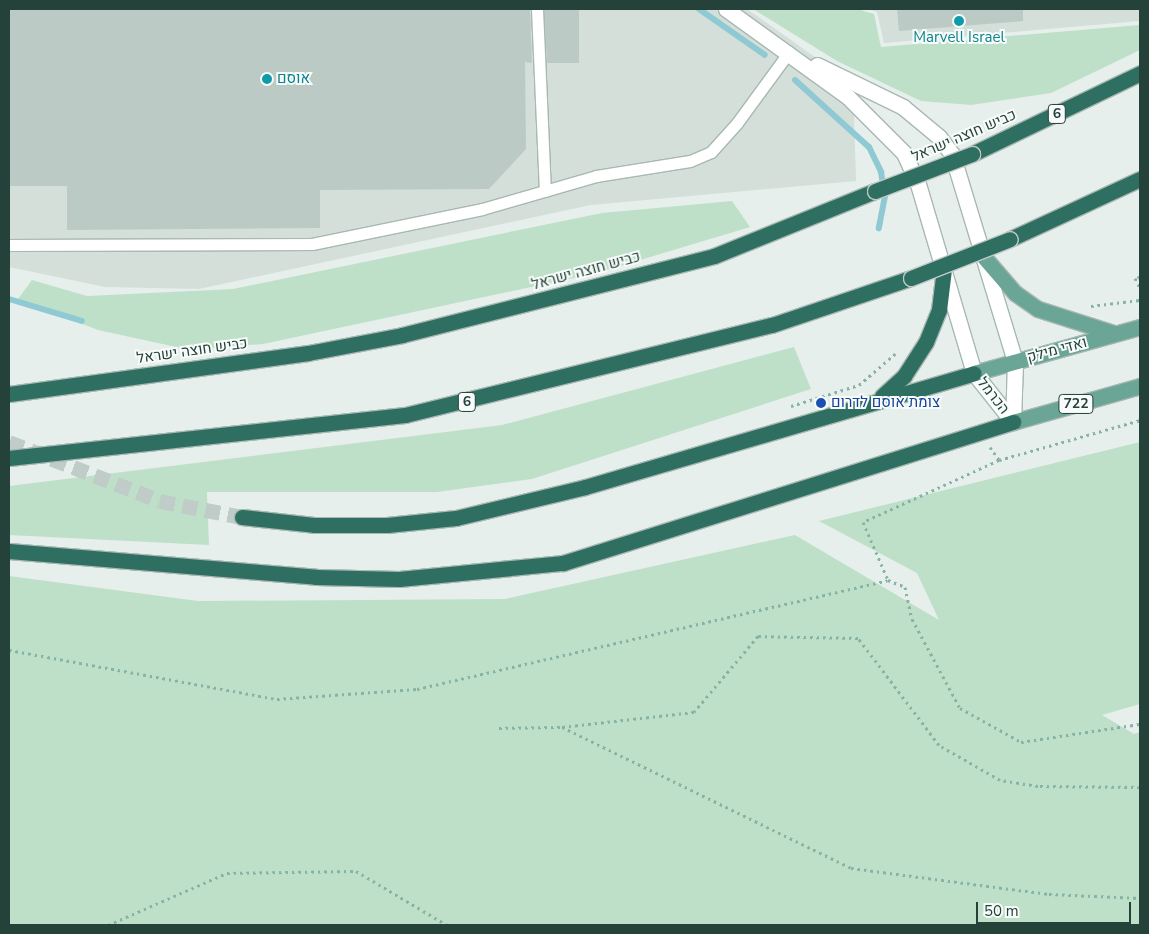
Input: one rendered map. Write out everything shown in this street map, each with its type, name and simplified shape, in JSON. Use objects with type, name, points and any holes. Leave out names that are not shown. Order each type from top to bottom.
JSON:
[{"type":"highway","name":"כביש חוצה ישראל","points":[[9,394],[308,353],[402,335],[714,256],[972,154],[1140,73]]},
{"type":"highway","name":"6","points":[[9,458],[405,414],[513,392],[772,325],[911,278],[1010,239],[1140,179]]},
{"type":"highway","points":[[875,400],[916,361],[939,310],[944,272]]},
{"type":"highway","points":[[242,518],[314,525],[387,525],[456,518],[585,487],[875,400],[974,373]]},
{"type":"highway","points":[[9,551],[316,577],[399,579],[482,573],[563,563],[1012,422]]},
{"type":"main road","points":[[983,256],[1015,294],[1038,309],[1117,334]]},
{"type":"main road","name":"ואדי מילק","points":[[974,373],[1140,327]]},
{"type":"main road","name":"722","points":[[1012,422],[1140,386]]},
{"type":"street","name":"הכרמל","points":[[726,9],[789,52],[866,111],[904,153],[944,272],[974,373],[1012,422]]},
{"type":"street","name":"הכרמל","points":[[789,52],[903,108],[939,137],[957,170],[1015,362],[1012,422]]},
{"type":"lane","points":[[537,9],[545,191]]},
{"type":"lane","points":[[9,245],[312,244],[482,209],[596,176],[690,161],[711,152],[789,52]]},
{"type":"path","points":[[1140,277],[1135,278],[1140,288]]},
{"type":"path","points":[[786,408],[859,385],[901,347]]},
{"type":"path","points":[[888,580],[863,522],[999,460],[1140,420]]},
{"type":"path","points":[[979,432],[999,460]]},
{"type":"path","points":[[9,650],[277,699],[417,689],[888,580],[905,587],[912,620],[960,708],[1021,742],[1140,724]]},
{"type":"path","points":[[499,728],[562,727],[694,712],[758,636],[858,638],[939,745],[1000,780],[1038,786],[1140,787]]},
{"type":"path","points":[[562,727],[851,868],[1049,894],[1140,898]]},
{"type":"path","points":[[108,925],[228,873],[356,871],[446,925]]},
{"type":"shaded area","points":[[9,9],[747,9],[853,84],[856,181],[591,205],[199,289],[105,287],[9,267]]},
{"type":"shaded area","points":[[869,9],[1140,9],[1140,21],[884,43],[877,12]]},
{"type":"green space","points":[[753,9],[857,9],[874,14],[881,47],[1140,25],[1140,50],[1051,93],[971,105],[921,101],[837,61]]},
{"type":"green space","points":[[732,201],[750,227],[597,273],[263,344],[190,350],[98,330],[18,299],[32,280],[87,296],[233,289],[602,213]]},
{"type":"green space","points":[[794,347],[811,389],[532,479],[437,492],[207,492],[209,545],[9,535],[9,486],[502,425]]},
{"type":"green space","points":[[1140,442],[1140,704],[1102,715],[1134,734],[1140,732],[1140,925],[9,925],[9,576],[198,601],[505,599],[795,535],[939,620],[917,573],[819,521]]},
{"type":"building","name":"אוסם","points":[[9,9],[530,9],[532,63],[525,62],[526,149],[489,189],[320,190],[320,228],[67,230],[67,186],[9,186]]},
{"type":"building","points":[[544,9],[579,9],[579,63],[547,63]]},
{"type":"building","name":"Marvell Israel","points":[[897,9],[1023,9],[1023,21],[899,31]]},
{"type":"waterway","points":[[699,9],[765,55]]},
{"type":"waterway","points":[[795,80],[869,147],[881,172],[885,196],[879,228]]},
{"type":"waterway","points":[[9,299],[82,321]]},
{"type":"tunnel","points":[[9,442],[160,501],[242,517]]},
{"type":"place","name":"Marvell Israel","points":[[959,21]]},
{"type":"place","name":"אוסם","points":[[267,79]]},
{"type":"place","name":"צומת אוסם לדרום","points":[[821,403]]}]
